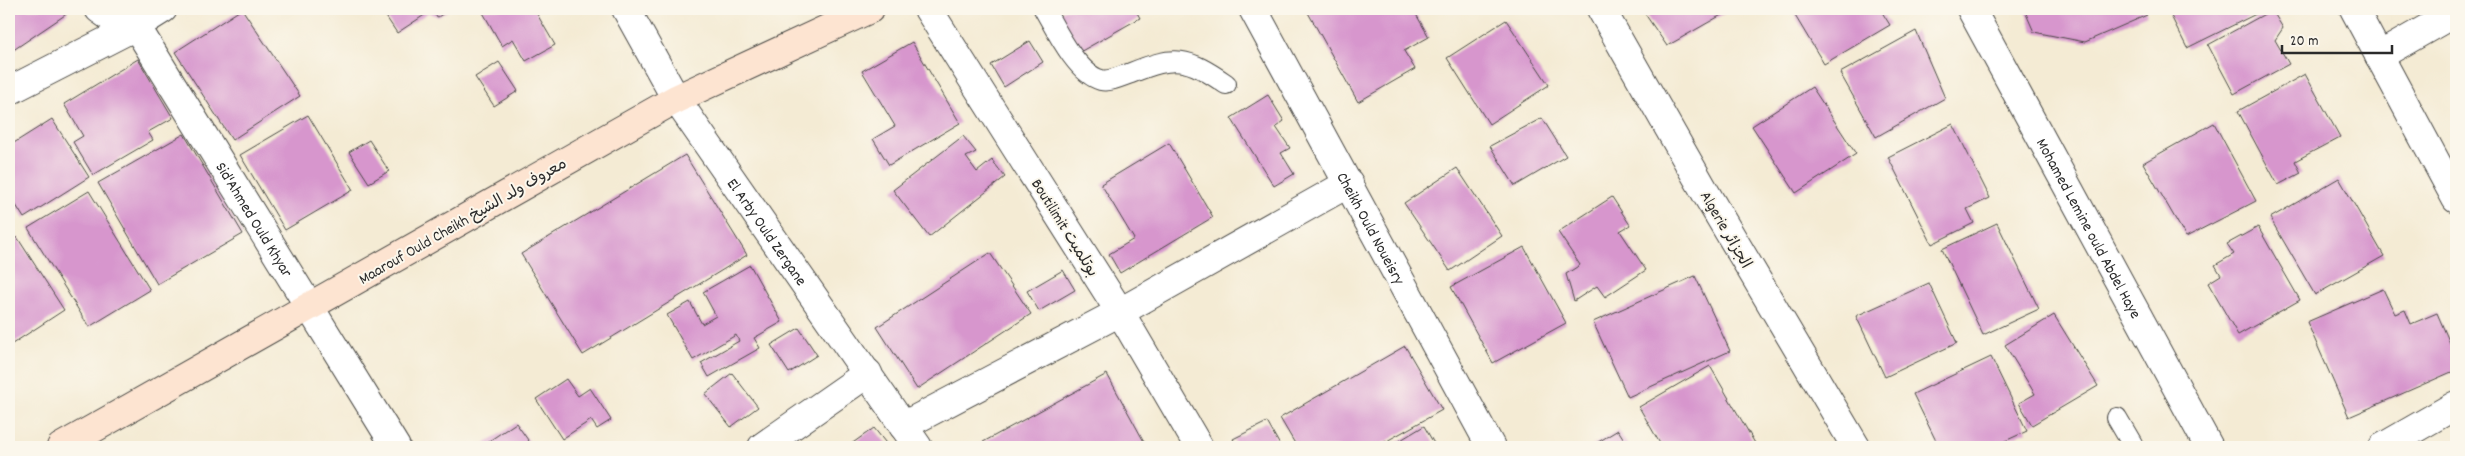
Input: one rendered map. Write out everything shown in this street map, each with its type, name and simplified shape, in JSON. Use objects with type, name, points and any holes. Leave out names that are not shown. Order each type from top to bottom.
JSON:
[{"type":"street","points":[[99,9],[112,19],[136,26]]},
{"type":"street","points":[[9,91],[136,26],[163,9]]},
{"type":"street","name":"El Arby Ould Zergane","points":[[626,9],[676,99],[911,436]]},
{"type":"street","name":"Maarouf Ould Cheikh معروف ولد الشيخ","points":[[61,447],[676,99],[870,9]]},
{"type":"street","name":"Boutilimit بوتلميت","points":[[928,9],[1120,312],[1199,447]]},
{"type":"street","name":"Cheikh Ould Noueisry","points":[[1253,9],[1491,447]]},
{"type":"street","name":"Algerie الجزائر","points":[[1600,9],[1708,197],[1856,447]]},
{"type":"street","name":"Mohamed Lemine ould Abdel Haye","points":[[1970,9],[2209,447]]},
{"type":"street","points":[[2354,9],[2456,199]]},
{"type":"street","points":[[2379,56],[2456,12]]},
{"type":"street","name":"Sid'Ahmed Ould Khyar","points":[[136,26],[396,447]]},
{"type":"street","points":[[911,436],[1120,312],[1349,183]]},
{"type":"street","points":[[762,447],[868,373]]},
{"type":"street","points":[[2382,447],[2456,404]]},
{"type":"lane","points":[[1044,9],[1079,65],[1100,80],[1117,78],[1156,63],[1176,60],[1200,66],[1226,84]]},
{"type":"lane","points":[[2117,418],[2134,447]]},
{"type":"building","points":[[9,9],[65,9],[68,13],[9,53]]},
{"type":"building","points":[[242,9],[300,96],[232,140],[175,52]]},
{"type":"building","points":[[381,9],[450,9],[438,17],[429,12],[397,33]]},
{"type":"building","points":[[481,9],[534,9],[555,45],[526,61],[513,39],[502,46]]},
{"type":"building","points":[[1066,9],[1135,9],[1140,18],[1078,53],[1056,14]]},
{"type":"building","points":[[1306,9],[1413,9],[1429,37],[1404,51],[1415,69],[1358,102]]},
{"type":"building","points":[[1649,9],[1732,9],[1667,46],[1643,11]]},
{"type":"building","points":[[1791,9],[1880,9],[1890,25],[1824,64]]},
{"type":"building","points":[[2024,9],[2144,9],[2147,15],[2085,42],[2034,32]]},
{"type":"building","points":[[2180,9],[2266,9],[2187,48],[2170,14]]},
{"type":"building","points":[[2272,10],[2283,28],[2275,40],[2289,64],[2234,94],[2208,45]]},
{"type":"building","points":[[1506,20],[1549,85],[1489,124],[1447,58]]},
{"type":"building","points":[[1916,31],[1945,98],[1876,137],[1840,73]]},
{"type":"building","points":[[1030,41],[1043,62],[1004,87],[991,65]]},
{"type":"building","points":[[912,42],[960,123],[889,165],[873,139],[895,126],[862,71]]},
{"type":"building","points":[[138,59],[173,118],[148,132],[153,140],[93,175],[73,142],[83,136],[64,104]]},
{"type":"building","points":[[499,62],[518,91],[494,106],[475,77]]},
{"type":"building","points":[[2305,74],[2340,137],[2295,161],[2301,173],[2278,185],[2238,111]]},
{"type":"building","points":[[1812,87],[1856,154],[1796,193],[1752,126]]},
{"type":"building","points":[[1268,95],[1284,121],[1276,127],[1290,148],[1281,153],[1294,174],[1274,186],[1231,118]]},
{"type":"building","points":[[308,115],[353,190],[285,230],[240,155]]},
{"type":"building","points":[[1542,118],[1566,156],[1515,186],[1490,146]]},
{"type":"building","points":[[52,119],[89,177],[24,218],[9,194],[9,146]]},
{"type":"building","points":[[2214,123],[2256,201],[2186,237],[2143,163]]},
{"type":"building","points":[[1953,124],[1990,198],[1967,209],[1974,223],[1932,244],[1888,157]]},
{"type":"building","points":[[184,134],[243,234],[157,284],[98,183]]},
{"type":"building","points":[[963,136],[976,152],[966,157],[977,172],[992,160],[1005,177],[929,237],[893,190]]},
{"type":"building","points":[[369,140],[389,171],[369,183],[349,152]]},
{"type":"building","points":[[1169,143],[1213,217],[1120,273],[1109,254],[1134,239],[1101,184]]},
{"type":"building","points":[[685,155],[747,255],[583,355],[521,254]]},
{"type":"building","points":[[1457,168],[1502,236],[1450,271],[1404,203]]},
{"type":"building","points":[[2339,178],[2384,256],[2315,295],[2270,218]]},
{"type":"building","points":[[89,191],[150,290],[89,327],[28,228]]},
{"type":"building","points":[[1612,197],[1630,225],[1620,231],[1646,270],[1605,297],[1597,286],[1574,301],[1566,274],[1580,265],[1558,232]]},
{"type":"building","points":[[1997,223],[2039,309],[1983,335],[1942,249]]},
{"type":"building","points":[[2258,227],[2300,300],[2238,335],[2208,283],[2221,275],[2215,265],[2234,254],[2227,244]]},
{"type":"building","points":[[17,237],[64,310],[9,346],[9,243]]},
{"type":"building","points":[[1524,247],[1566,323],[1493,363],[1451,287]]},
{"type":"building","points":[[990,253],[1031,314],[917,389],[877,327]]},
{"type":"building","points":[[750,265],[782,322],[754,338],[760,348],[709,377],[701,363],[739,341],[736,335],[693,360],[667,315],[690,302],[702,324],[716,316],[703,292]]},
{"type":"building","points":[[1063,270],[1075,290],[1039,311],[1027,291]]},
{"type":"building","points":[[1695,276],[1730,351],[1628,397],[1593,322]]},
{"type":"building","points":[[1929,283],[1957,343],[1885,377],[1856,316]]},
{"type":"building","points":[[2383,289],[2395,314],[2405,310],[2411,324],[2437,313],[2456,357],[2456,370],[2349,417],[2307,322]]},
{"type":"building","points":[[2054,315],[2098,386],[2032,425],[2019,403],[2035,394],[2005,345]]},
{"type":"building","points":[[799,328],[817,355],[789,373],[771,345]]},
{"type":"building","points":[[1405,346],[1442,410],[1376,447],[1297,447],[1280,418]]},
{"type":"building","points":[[1991,357],[2027,431],[1992,447],[1939,447],[1913,394]]},
{"type":"building","points":[[1710,366],[1756,445],[1752,447],[1662,447],[1639,407]]},
{"type":"building","points":[[732,373],[758,407],[731,427],[705,394]]},
{"type":"building","points":[[1107,374],[1147,447],[974,447]]},
{"type":"building","points":[[566,379],[578,396],[590,388],[611,420],[597,429],[591,420],[562,439],[536,399]]},
{"type":"building","points":[[1267,422],[1281,447],[1237,447],[1233,439]]},
{"type":"building","points":[[516,423],[533,447],[480,447]]},
{"type":"building","points":[[1424,426],[1436,447],[1389,447]]},
{"type":"building","points":[[874,428],[889,447],[847,447]]},
{"type":"building","points":[[1618,430],[1629,447],[1590,447]]}]
